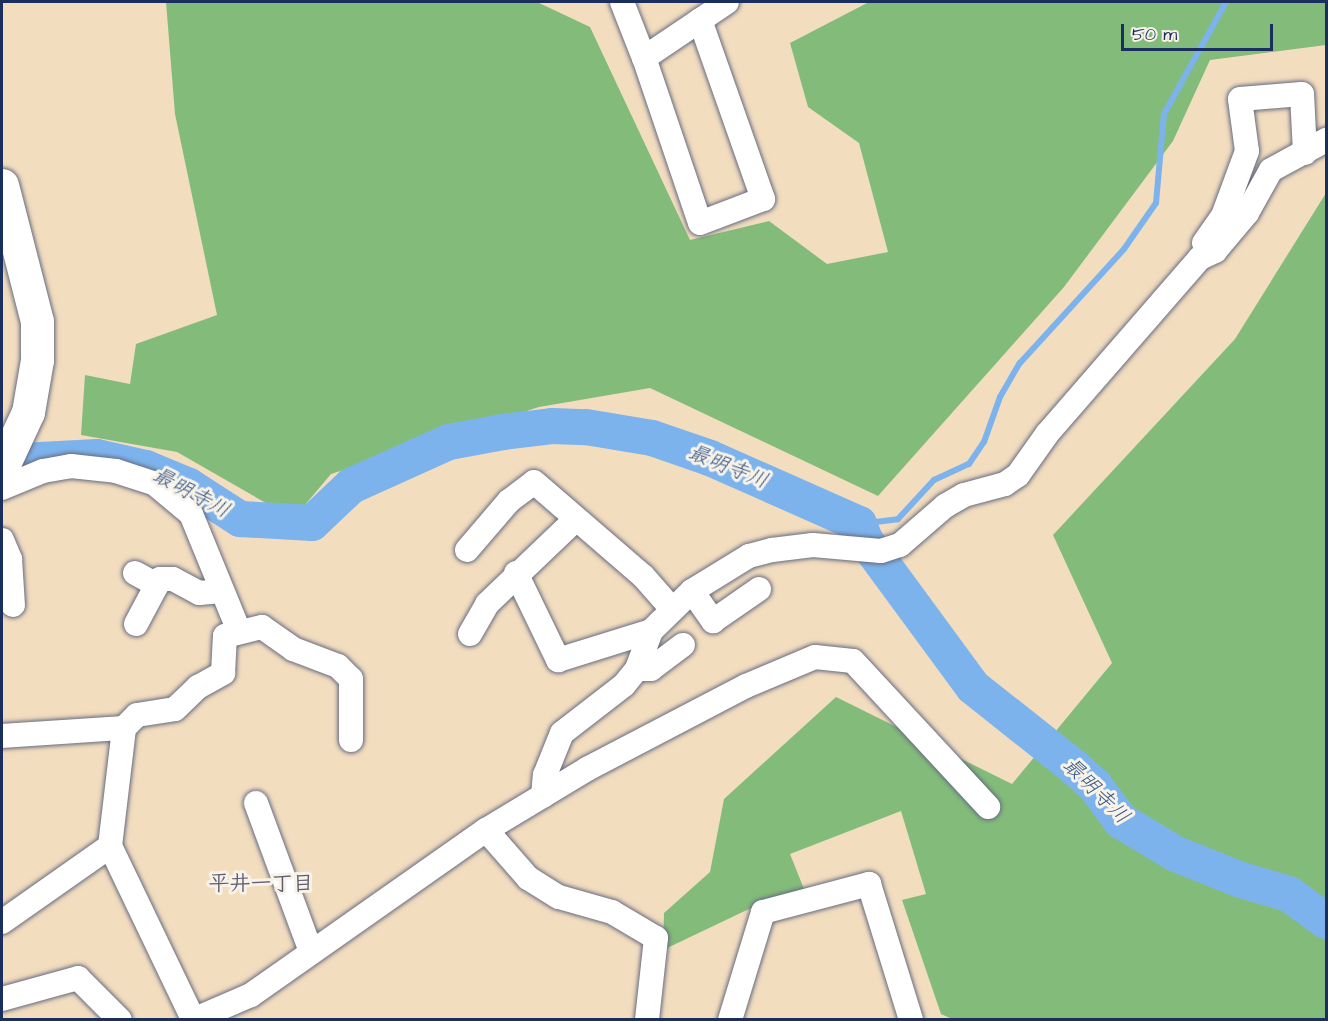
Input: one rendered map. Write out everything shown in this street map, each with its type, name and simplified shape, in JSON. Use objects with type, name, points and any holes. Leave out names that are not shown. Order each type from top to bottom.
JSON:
[{"type":"street","points":[[622,2],[644,58],[700,223],[763,199],[700,20]]},
{"type":"street","points":[[644,58],[727,2]]},
{"type":"street","points":[[1200,258],[1205,240],[1223,216],[1227,195],[1247,152],[1240,99],[1302,94],[1305,153]]},
{"type":"street","points":[[543,796],[545,775],[562,733],[624,685],[637,669],[651,631],[692,591],[749,556],[772,550],[813,545],[881,551],[900,544],[954,501],[1005,484],[1018,475],[1047,434],[1200,258],[1215,251],[1247,213],[1272,170],[1326,140]]},
{"type":"street","points":[[2,184],[37,321],[32,395],[15,445],[2,468]]},
{"type":"street","points":[[2,488],[43,471],[71,466],[116,471],[153,483],[191,514],[239,631]]},
{"type":"street","points":[[467,550],[509,501],[534,482],[575,520],[643,576],[672,609]]},
{"type":"street","points":[[470,634],[488,604],[516,573],[575,520]]},
{"type":"street","points":[[2,540],[10,559],[13,605]]},
{"type":"street","points":[[135,573],[157,585]]},
{"type":"street","points":[[516,573],[558,660],[651,631]]},
{"type":"street","points":[[136,624],[160,579],[173,579],[199,593],[222,591]]},
{"type":"street","points":[[692,591],[713,621],[759,589]]},
{"type":"street","points":[[2,736],[124,728],[137,716],[175,709],[198,687],[223,673],[225,636],[262,627],[293,649],[338,666],[351,679],[351,740]]},
{"type":"street","points":[[637,669],[651,669],[683,645]]},
{"type":"street","points":[[124,728],[110,846],[200,1018],[251,995],[486,830],[543,796],[746,686],[815,657],[853,661],[988,807]]},
{"type":"street","points":[[256,803],[311,952]]},
{"type":"street","points":[[486,830],[528,878],[558,897],[612,912],[656,938],[646,1020]]},
{"type":"street","points":[[2,922],[110,846]]},
{"type":"street","points":[[730,1020],[763,912],[869,884],[911,1020]]},
{"type":"street","points":[[2,999],[78,978],[120,1020]]},
{"type":"green space","points":[[166,2],[537,2],[590,27],[690,240],[769,221],[827,264],[888,252],[859,143],[808,107],[790,43],[869,2],[1326,2],[1326,45],[1210,60],[1173,141],[1064,287],[878,496],[650,388],[539,407],[331,474],[304,506],[285,514],[177,452],[81,435],[85,375],[130,384],[136,344],[217,315],[175,114]]},
{"type":"green space","points":[[1326,193],[1326,1019],[952,1019],[941,1014],[902,900],[926,894],[901,811],[790,854],[806,894],[749,909],[663,950],[664,913],[710,872],[724,799],[836,697],[1012,784],[1112,663],[1053,535],[1235,339]]},
{"type":"waterway","points":[[859,524],[898,519],[934,480],[969,464],[984,442],[1000,397],[1020,363],[1124,249],[1156,203],[1164,114],[1226,2]]},
{"type":"waterway","name":"最明寺川","points":[[2,462],[97,457],[146,468],[189,486],[240,519],[312,523],[351,486],[449,442],[503,432],[552,426],[586,427],[652,438],[710,458],[859,524],[865,540],[973,687],[1095,786],[1121,821],[1176,854],[1241,880],[1289,894],[1326,921]]},
{"type":"district","name":"平井一丁目","points":[[261,884]]}]
